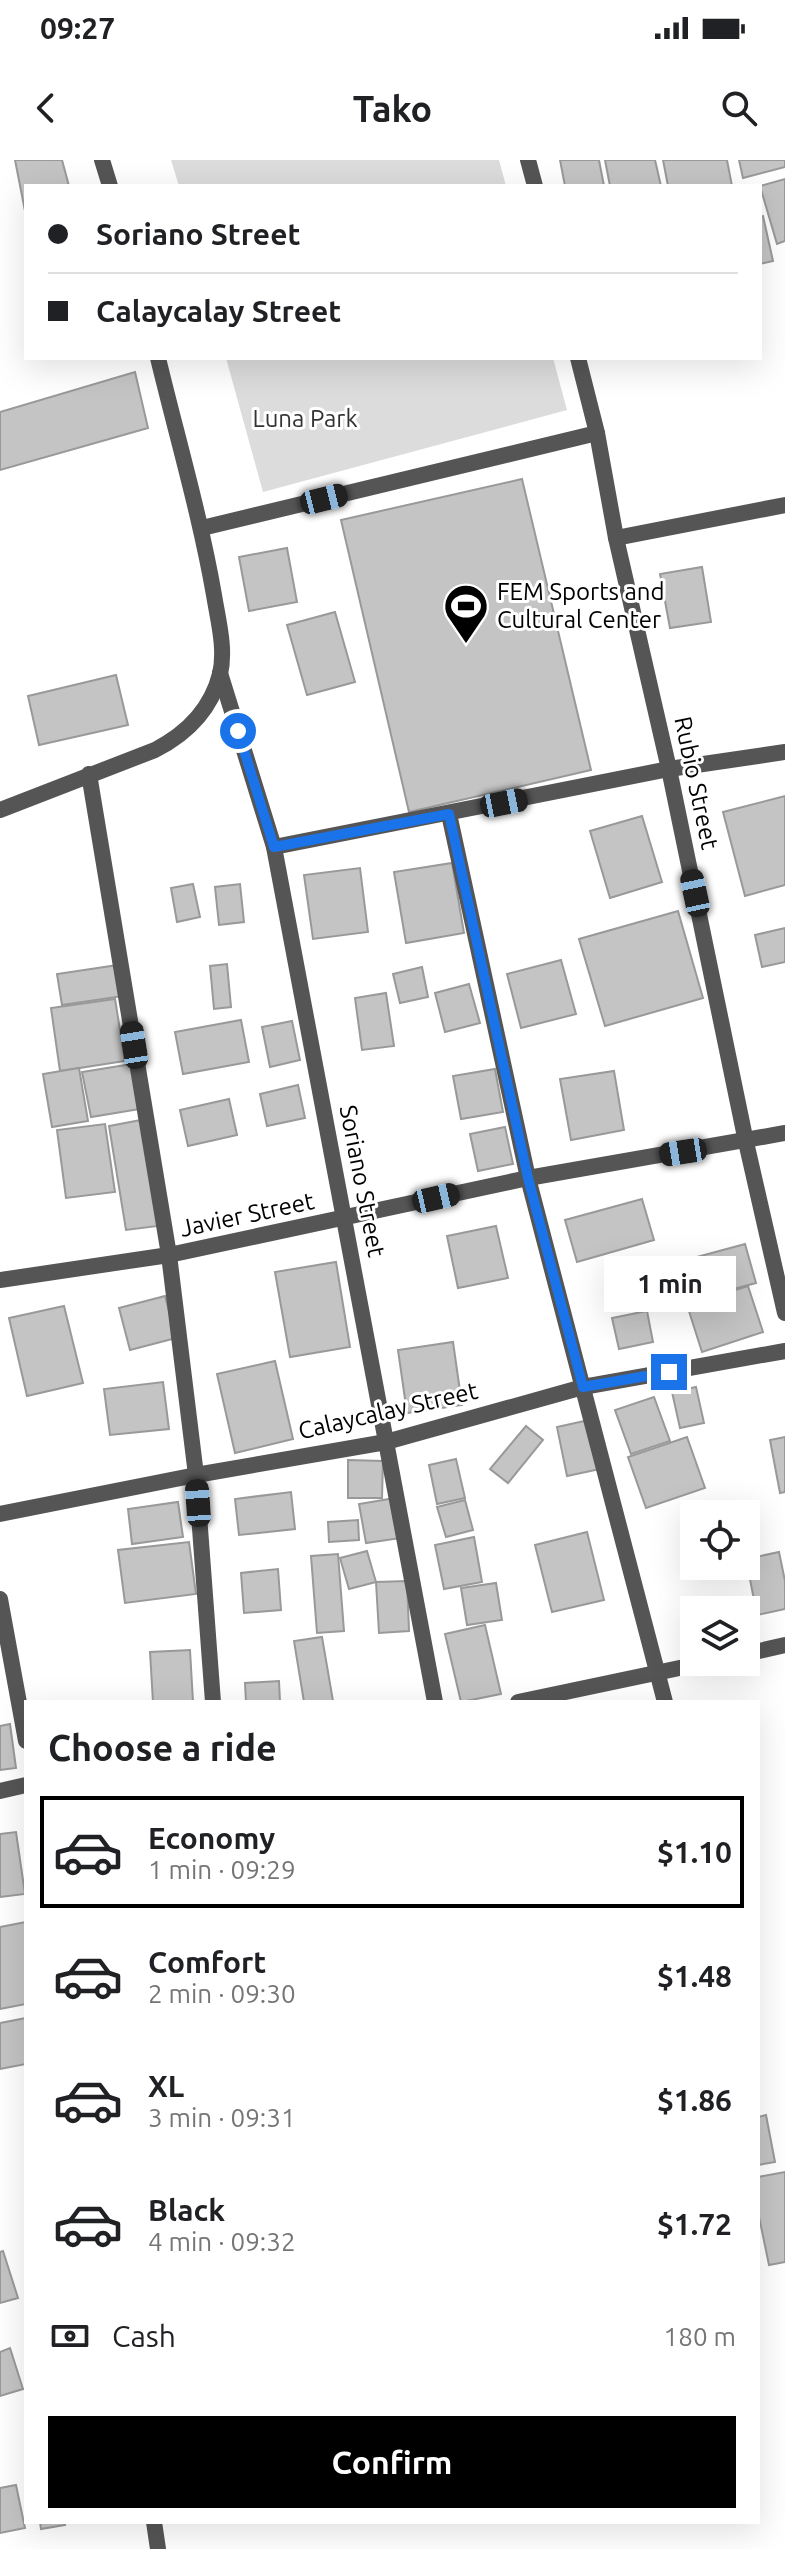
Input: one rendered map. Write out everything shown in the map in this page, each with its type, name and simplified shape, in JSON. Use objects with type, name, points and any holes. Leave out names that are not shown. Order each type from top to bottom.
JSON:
[{"type":"street","points":[[102,160],[109,184]]},
{"type":"street","points":[[528,160],[534,184]]},
{"type":"street","points":[[0,810],[155,750],[179,737],[201,714],[220,673],[220,633],[202,528],[159,360]]},
{"type":"street","name":"Rubio Street","points":[[579,360],[597,433],[616,538],[669,769],[746,1142],[785,1313]]},
{"type":"street","points":[[202,528],[597,433]]},
{"type":"street","points":[[616,538],[785,505]]},
{"type":"street","name":"Soriano Street","points":[[220,673],[274,847],[435,1700]]},
{"type":"street","points":[[274,847],[669,769],[785,752]]},
{"type":"street","points":[[89,774],[169,1255],[196,1475],[213,1700]]},
{"type":"street","points":[[449,814],[528,1178],[665,1700]]},
{"type":"street","name":"Javier Street","points":[[0,1280],[169,1255],[528,1178],[785,1133]]},
{"type":"street","name":"Calaycalay Street","points":[[0,1514],[386,1442],[583,1387],[785,1351]]},
{"type":"street","points":[[0,1599],[24,1730]]},
{"type":"street","points":[[760,1651],[785,1645]]},
{"type":"street","points":[[528,1700],[680,1668]]},
{"type":"street","points":[[0,1791],[24,1785]]},
{"type":"street","points":[[154,2524],[158,2549]]},
{"type":"green space","points":[[171,160],[499,160],[505,184],[178,184]]},
{"type":"green space","name":"Luna Park","points":[[227,360],[554,360],[567,410],[263,492]]},
{"type":"building","points":[[15,160],[62,160],[68,184],[24,184],[24,206]]},
{"type":"building","points":[[560,160],[599,160],[604,184],[565,184]]},
{"type":"building","points":[[605,160],[655,160],[661,184],[610,184]]},
{"type":"building","points":[[663,160],[727,160],[732,184],[668,184]]},
{"type":"building","points":[[739,160],[785,160],[785,167],[743,178]]},
{"type":"building","points":[[785,179],[785,241],[777,244],[762,193],[762,185]]},
{"type":"building","points":[[762,216],[773,261],[762,264]]},
{"type":"building","points":[[135,372],[148,428],[0,470],[0,412]]},
{"type":"building","name":"FEM Sports and Cultural Center","points":[[522,479],[591,770],[409,812],[341,520]]},
{"type":"building","points":[[287,548],[297,602],[249,611],[239,557]]},
{"type":"building","points":[[702,567],[711,622],[670,628],[660,574]]},
{"type":"building","points":[[335,612],[355,682],[307,695],[287,625]]},
{"type":"building","points":[[116,675],[128,725],[39,745],[28,696]]},
{"type":"building","points":[[785,796],[785,885],[745,896],[723,812]]},
{"type":"building","points":[[642,816],[662,882],[610,898],[590,831]]},
{"type":"building","points":[[452,863],[464,933],[406,943],[394,872]]},
{"type":"building","points":[[360,868],[368,932],[313,939],[304,875]]},
{"type":"building","points":[[193,884],[200,917],[177,922],[171,888]]},
{"type":"building","points":[[240,884],[244,922],[219,925],[215,887]]},
{"type":"building","points":[[678,911],[703,998],[605,1026],[579,939]]},
{"type":"building","points":[[785,928],[785,962],[762,967],[755,935]]},
{"type":"building","points":[[561,960],[576,1014],[521,1028],[507,974]]},
{"type":"building","points":[[227,964],[231,1007],[214,1009],[210,966]]},
{"type":"building","points":[[118,965],[123,996],[62,1005],[57,974]]},
{"type":"building","points":[[422,967],[428,997],[400,1003],[393,974]]},
{"type":"building","points":[[469,984],[480,1023],[445,1032],[435,993]]},
{"type":"building","points":[[386,993],[394,1046],[362,1050],[355,998]]},
{"type":"building","points":[[115,999],[125,1061],[60,1071],[51,1008]]},
{"type":"building","points":[[241,1020],[249,1062],[183,1074],[175,1032]]},
{"type":"building","points":[[292,1021],[300,1060],[270,1067],[262,1027]]},
{"type":"building","points":[[132,1064],[140,1109],[91,1117],[82,1072]]},
{"type":"building","points":[[79,1068],[88,1121],[52,1127],[43,1074]]},
{"type":"building","points":[[495,1069],[503,1112],[461,1119],[453,1076]]},
{"type":"building","points":[[614,1071],[624,1130],[571,1140],[560,1079]]},
{"type":"building","points":[[298,1085],[305,1118],[267,1126],[260,1094]]},
{"type":"building","points":[[229,1099],[237,1135],[188,1146],[180,1110]]},
{"type":"building","points":[[141,1120],[158,1226],[126,1230],[109,1126]]},
{"type":"building","points":[[105,1124],[115,1192],[66,1198],[57,1130]]},
{"type":"building","points":[[505,1127],[513,1164],[478,1171],[470,1134]]},
{"type":"building","points":[[642,1199],[654,1240],[577,1262],[565,1220]]},
{"type":"building","points":[[496,1226],[508,1278],[458,1288],[447,1236]]},
{"type":"building","points":[[745,1244],[756,1283],[696,1299],[686,1260]]},
{"type":"building","points":[[336,1262],[350,1347],[290,1357],[275,1272]]},
{"type":"building","points":[[748,1286],[763,1332],[702,1352],[687,1305]]},
{"type":"building","points":[[165,1296],[176,1338],[130,1350],[119,1308]]},
{"type":"building","points":[[64,1306],[83,1383],[27,1396],[9,1318]]},
{"type":"building","points":[[647,1311],[653,1342],[619,1349],[612,1318]]},
{"type":"building","points":[[453,1342],[462,1405],[407,1413],[398,1350]]},
{"type":"building","points":[[275,1361],[293,1439],[235,1453],[217,1374]]},
{"type":"building","points":[[163,1382],[169,1429],[110,1435],[104,1389]]},
{"type":"building","points":[[696,1387],[704,1423],[680,1428],[672,1392]]},
{"type":"building","points":[[654,1397],[670,1441],[631,1454],[615,1410]]},
{"type":"building","points":[[589,1420],[600,1469],[567,1476],[557,1427]]},
{"type":"building","points":[[526,1426],[543,1440],[508,1483],[490,1469]]},
{"type":"building","points":[[687,1437],[705,1488],[646,1508],[628,1457]]},
{"type":"building","points":[[785,1437],[785,1492],[780,1493],[770,1440]]},
{"type":"building","points":[[456,1459],[465,1498],[437,1504],[429,1465]]},
{"type":"building","points":[[348,1460],[383,1461],[382,1498],[348,1498]]},
{"type":"building","points":[[291,1492],[295,1529],[239,1535],[235,1499]]},
{"type":"building","points":[[395,1498],[401,1538],[366,1543],[359,1504]]},
{"type":"building","points":[[465,1500],[473,1530],[446,1537],[437,1507]]},
{"type":"building","points":[[178,1502],[183,1537],[132,1544],[128,1509]]},
{"type":"building","points":[[358,1520],[359,1540],[329,1542],[328,1522]]},
{"type":"building","points":[[587,1532],[604,1600],[552,1612],[535,1545]]},
{"type":"building","points":[[474,1537],[482,1582],[444,1589],[435,1545]]},
{"type":"building","points":[[189,1542],[196,1594],[125,1603],[118,1550]]},
{"type":"building","points":[[367,1551],[376,1582],[349,1589],[340,1558]]},
{"type":"building","points":[[779,1552],[785,1581],[785,1609],[760,1614],[760,1596],[753,1596],[750,1580],[760,1580],[760,1556]]},
{"type":"building","points":[[338,1554],[344,1631],[317,1633],[311,1556]]},
{"type":"building","points":[[278,1569],[281,1610],[244,1613],[241,1573]]},
{"type":"building","points":[[407,1581],[409,1631],[379,1633],[376,1582]]},
{"type":"building","points":[[496,1583],[502,1620],[467,1625],[461,1588]]},
{"type":"building","points":[[485,1625],[501,1694],[461,1700],[445,1634]]},
{"type":"building","points":[[322,1637],[333,1700],[304,1700],[294,1641]]},
{"type":"building","points":[[190,1650],[193,1700],[153,1700],[150,1652]]},
{"type":"building","points":[[279,1681],[280,1700],[246,1700],[245,1683]]},
{"type":"building","points":[[10,1724],[16,1768],[0,1770],[0,1726]]},
{"type":"building","points":[[16,1832],[24,1894],[0,1897],[0,1834]]},
{"type":"building","points":[[24,1922],[24,2004],[0,2009],[0,1927]]},
{"type":"building","points":[[24,2018],[24,2064],[0,2069],[0,2023]]},
{"type":"building","points":[[766,2115],[775,2162],[760,2165],[760,2116]]},
{"type":"building","points":[[785,2172],[785,2262],[769,2265],[760,2222],[760,2177]]},
{"type":"building","points":[[3,2251],[18,2298],[0,2303],[0,2252]]},
{"type":"building","points":[[10,2348],[23,2389],[0,2396],[0,2352]]},
{"type":"building","points":[[16,2485],[25,2528],[0,2533],[0,2488]]},
{"type":"building","points":[[40,2524],[65,2525],[41,2529]]},
{"type":"place","name":"FEM Sports and Cultural Center","points":[[466,645]]},
{"type":"route","points":[[238,731],[274,847],[449,814],[528,1178],[583,1387],[669,1372]]}]
